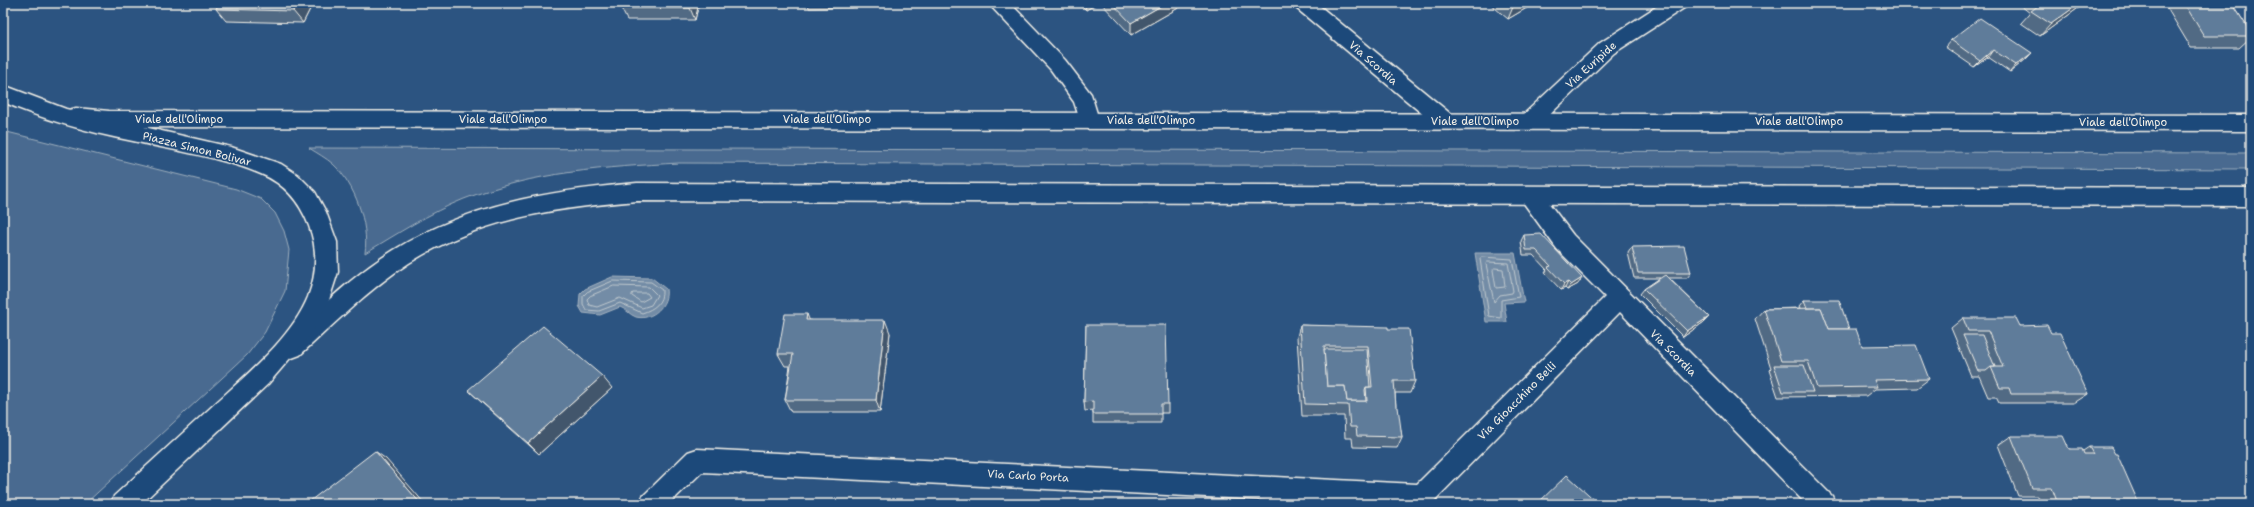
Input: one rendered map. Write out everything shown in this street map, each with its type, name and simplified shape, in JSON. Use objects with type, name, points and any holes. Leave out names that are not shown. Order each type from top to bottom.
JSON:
[{"type":"street","points":[[998,3],[1058,65],[1084,100],[1089,120]]},
{"type":"street","name":"Via Scordia","points":[[1303,3],[1445,121]]},
{"type":"street","name":"Via Euripide","points":[[1530,121],[1607,48],[1677,3]]},
{"type":"street","name":"Piazza Simon Bolivar","points":[[3,93],[51,114],[234,156],[265,166],[304,193],[321,223],[327,252],[326,275],[311,315],[292,342],[267,370],[123,504]]},
{"type":"street","name":"Viale dell'Olimpo","points":[[51,114],[109,119],[2251,122]]},
{"type":"street","points":[[267,370],[380,271],[416,248],[448,232],[486,218],[530,205],[578,196],[638,192],[1531,196],[2251,197]]},
{"type":"street","name":"Via Scordia","points":[[1531,196],[1565,242],[1823,504]]},
{"type":"street","name":"Via Gioacchino Belli","points":[[1418,500],[1619,298]]},
{"type":"street","name":"Via Carlo Porta","points":[[652,504],[697,460],[1418,500]]},
{"type":"shaded area","points":[[3,131],[236,189],[261,199],[275,213],[284,231],[289,250],[285,291],[265,332],[247,355],[85,504],[3,504]]},
{"type":"shaded area","points":[[309,148],[2251,153],[2251,169],[679,163],[570,172],[490,190],[464,199],[438,211],[365,253],[365,230],[359,205],[354,193],[341,172],[333,164]]},
{"type":"water","points":[[1475,253],[1515,253],[1524,302],[1504,303],[1507,322],[1486,322]]},
{"type":"water","points":[[612,277],[652,278],[666,289],[665,301],[653,314],[642,318],[634,316],[620,307],[600,315],[583,313],[579,306],[580,294],[585,289]]},
{"type":"building","points":[[219,3],[297,3],[293,11],[216,9]]},
{"type":"building","points":[[622,3],[691,3],[690,8],[621,8]]},
{"type":"building","points":[[1112,3],[1166,3],[1131,23]]},
{"type":"building","points":[[1508,3],[1520,3],[1513,7]]},
{"type":"building","points":[[2042,3],[2080,3],[2051,24],[2031,11]]},
{"type":"building","points":[[2184,3],[2232,3],[2251,33],[2251,36],[2204,36]]},
{"type":"building","points":[[1980,18],[2032,53],[2016,65],[1993,50],[1980,61],[1951,40]]},
{"type":"building","points":[[1541,234],[1582,278],[1571,285],[1568,282],[1564,284],[1548,267],[1551,266],[1536,250],[1526,250],[1524,235]]},
{"type":"building","points":[[1684,246],[1691,273],[1638,273],[1632,247]]},
{"type":"building","points":[[1665,275],[1709,317],[1687,331],[1644,289]]},
{"type":"building","points":[[1804,300],[1839,300],[1849,329],[1829,329],[1821,308],[1807,308]]},
{"type":"building","points":[[1821,308],[1829,329],[1856,329],[1862,346],[1916,345],[1929,379],[1874,380],[1877,387],[1817,388],[1808,361],[1781,361],[1764,309]]},
{"type":"building","points":[[785,314],[807,314],[806,320],[885,320],[876,400],[785,400],[793,354],[778,354]]},
{"type":"building","points":[[1963,318],[2016,318],[2020,326],[2047,325],[2051,333],[2060,333],[2088,394],[2011,394],[2009,388],[2000,388],[1991,367],[2003,367],[1988,331],[1968,331]]},
{"type":"building","points":[[1086,325],[1166,325],[1168,404],[1161,404],[1161,414],[1093,414],[1093,401],[1084,402]]},
{"type":"building","points":[[1300,325],[1388,327],[1388,329],[1409,329],[1415,381],[1394,381],[1396,407],[1398,407],[1402,437],[1357,436],[1356,427],[1350,427],[1348,405],[1305,404]],"holes":[[[1324,346],[1368,346],[1372,387],[1366,387],[1367,401],[1347,401],[1345,386],[1327,386]]]},
{"type":"building","points":[[543,326],[602,376],[528,443],[468,390]]},
{"type":"building","points":[[1963,335],[1982,335],[1995,367],[1991,367],[1986,371],[1978,371]]},
{"type":"building","points":[[1324,349],[1367,349],[1370,387],[1366,387],[1365,390],[1366,401],[1347,401],[1345,386],[1327,386]]},
{"type":"building","points":[[1774,365],[1804,365],[1813,392],[1783,392]]},
{"type":"building","points":[[2011,436],[2063,436],[2069,449],[2082,449],[2084,454],[2093,454],[2089,447],[2111,447],[2115,454],[2117,454],[2139,504],[2058,504],[2052,488],[2032,488]]},
{"type":"building","points":[[375,451],[421,504],[306,504]]},
{"type":"building","points":[[1567,475],[1599,504],[1537,504]]}]
